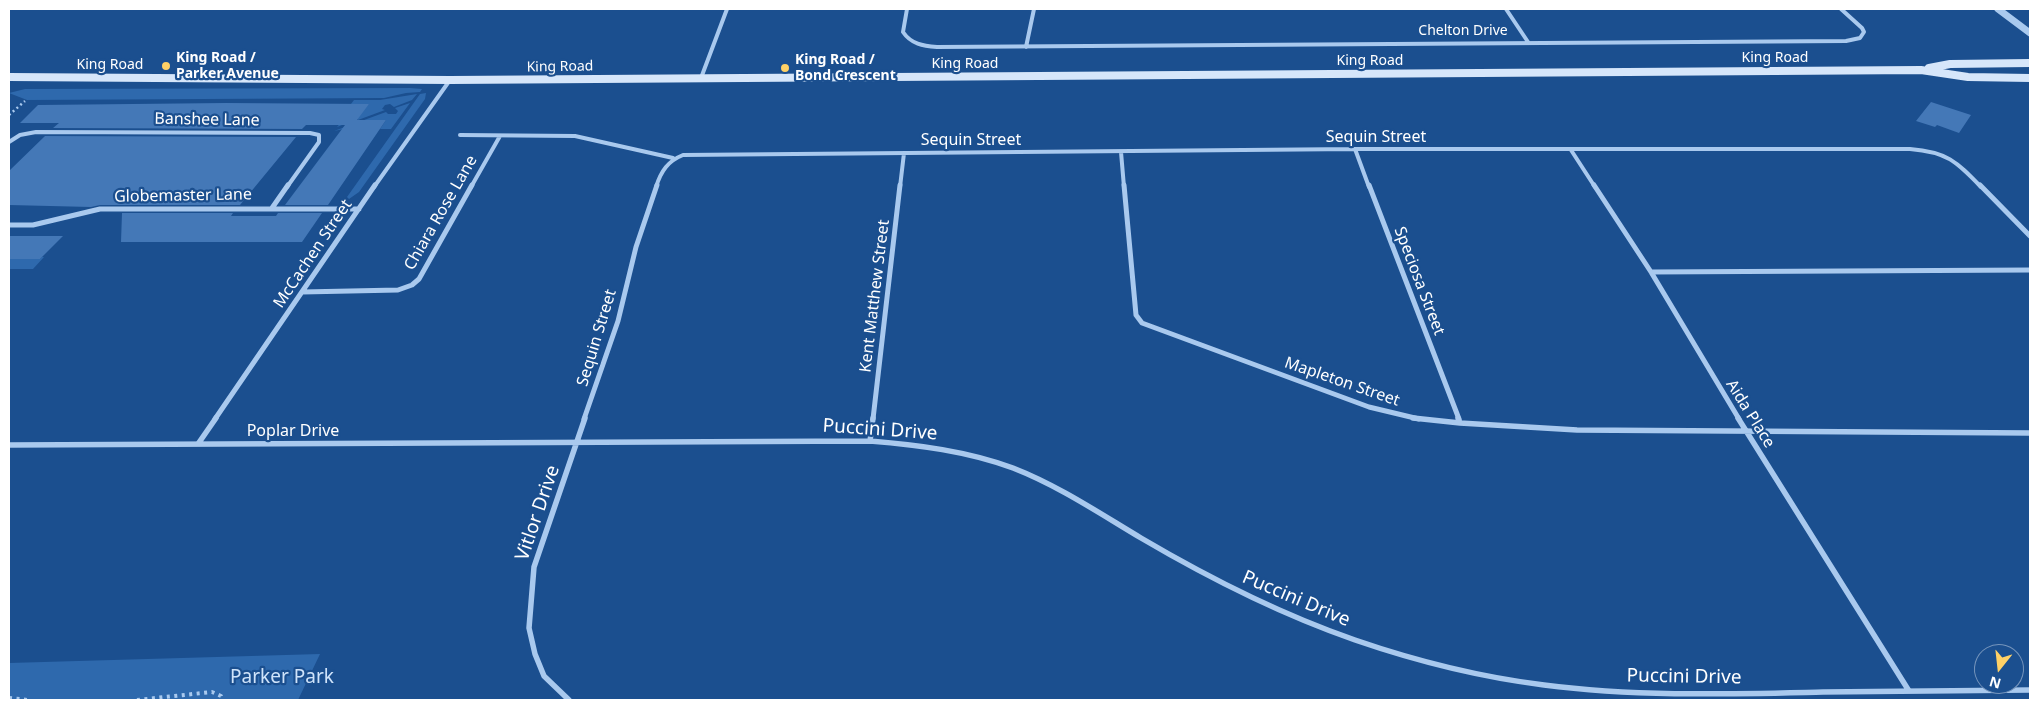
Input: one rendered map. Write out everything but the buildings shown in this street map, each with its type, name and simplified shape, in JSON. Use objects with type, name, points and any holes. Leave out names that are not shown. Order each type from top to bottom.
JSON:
[{"type":"main road","name":"King Road","points":[[1921,70],[1950,64],[2030,64]]},
{"type":"main road","name":"King Road","points":[[9,77],[450,80],[1921,70],[1968,77],[2030,78]]},
{"type":"street","points":[[701,78],[727,9]]},
{"type":"street","name":"Chelton Drive","points":[[907,9],[903,32],[906,37],[918,44],[937,47],[1836,41],[1860,38],[1864,32],[1862,28],[1841,9]]},
{"type":"street","points":[[1026,47],[1034,9]]},
{"type":"street","points":[[1506,9],[1528,42]]},
{"type":"street","points":[[1998,9],[2030,34]]},
{"type":"street","name":"McCachen Street","points":[[198,444],[437,96],[450,80]]},
{"type":"street","name":"Banshee Lane","points":[[9,142],[20,135],[36,132],[310,133],[319,135],[319,142],[272,208]]},
{"type":"street","points":[[460,135],[574,136],[673,158]]},
{"type":"street","name":"Chiara Rose Lane","points":[[302,292],[398,290],[412,285],[419,278],[500,136]]},
{"type":"street","name":"Sequin Street","points":[[577,442],[618,320],[636,247],[654,193],[664,167],[673,158],[683,155],[1355,149],[1910,148],[1932,151],[1957,162],[2030,236]]},
{"type":"street","name":"Speciosa Street","points":[[1355,149],[1460,423]]},
{"type":"street","name":"Aida Place","points":[[1571,150],[1651,272],[1746,431],[1909,691]]},
{"type":"street","name":"Mapleton Street","points":[[1122,152],[1136,315],[1142,323],[1369,407],[1417,418],[1460,423],[1577,430],[2030,433]]},
{"type":"street","name":"Kent Matthew Street","points":[[870,441],[904,153]]},
{"type":"street","name":"Globemaster Lane","points":[[9,225],[33,225],[100,209],[359,209]]},
{"type":"street","points":[[1651,272],[2030,270]]},
{"type":"street","name":"Puccini Drive","points":[[577,442],[870,441],[940,448],[988,459],[1032,475],[1245,595],[1353,639],[1498,678],[1544,685],[1636,693],[2030,690]]},
{"type":"street","name":"Poplar Drive","points":[[9,445],[577,442]]},
{"type":"street","name":"Vitlor Drive","points":[[570,700],[544,676],[529,628],[534,567],[577,442]]},
{"type":"path","points":[[9,115],[25,100]]},
{"type":"path","points":[[137,700],[212,692],[221,696],[222,700]]},
{"type":"path","points":[[9,698],[28,700]]},
{"type":"green space","points":[[25,89],[422,89],[420,92],[384,98],[27,100],[9,93]]},
{"type":"green space","points":[[426,93],[425,99],[359,192],[349,199],[347,197],[420,94]]},
{"type":"green space","points":[[417,94],[412,100],[394,107],[390,104],[385,105],[382,109],[385,110],[337,127],[344,119],[369,104],[351,104],[354,100],[380,100]]},
{"type":"green space","points":[[410,103],[391,129],[380,129],[386,120],[334,131],[386,112],[388,114],[396,114],[398,111],[395,108]]},
{"type":"green space","points":[[44,257],[33,269],[9,269],[9,259],[40,259]]},
{"type":"green space","name":"Parker Park","points":[[320,654],[298,700],[9,700],[9,663]]},
{"type":"place","name":"King Road / Parker Avenue","points":[[166,66]]},
{"type":"place","name":"King Road / Bond Crescent","points":[[785,68]]}]
